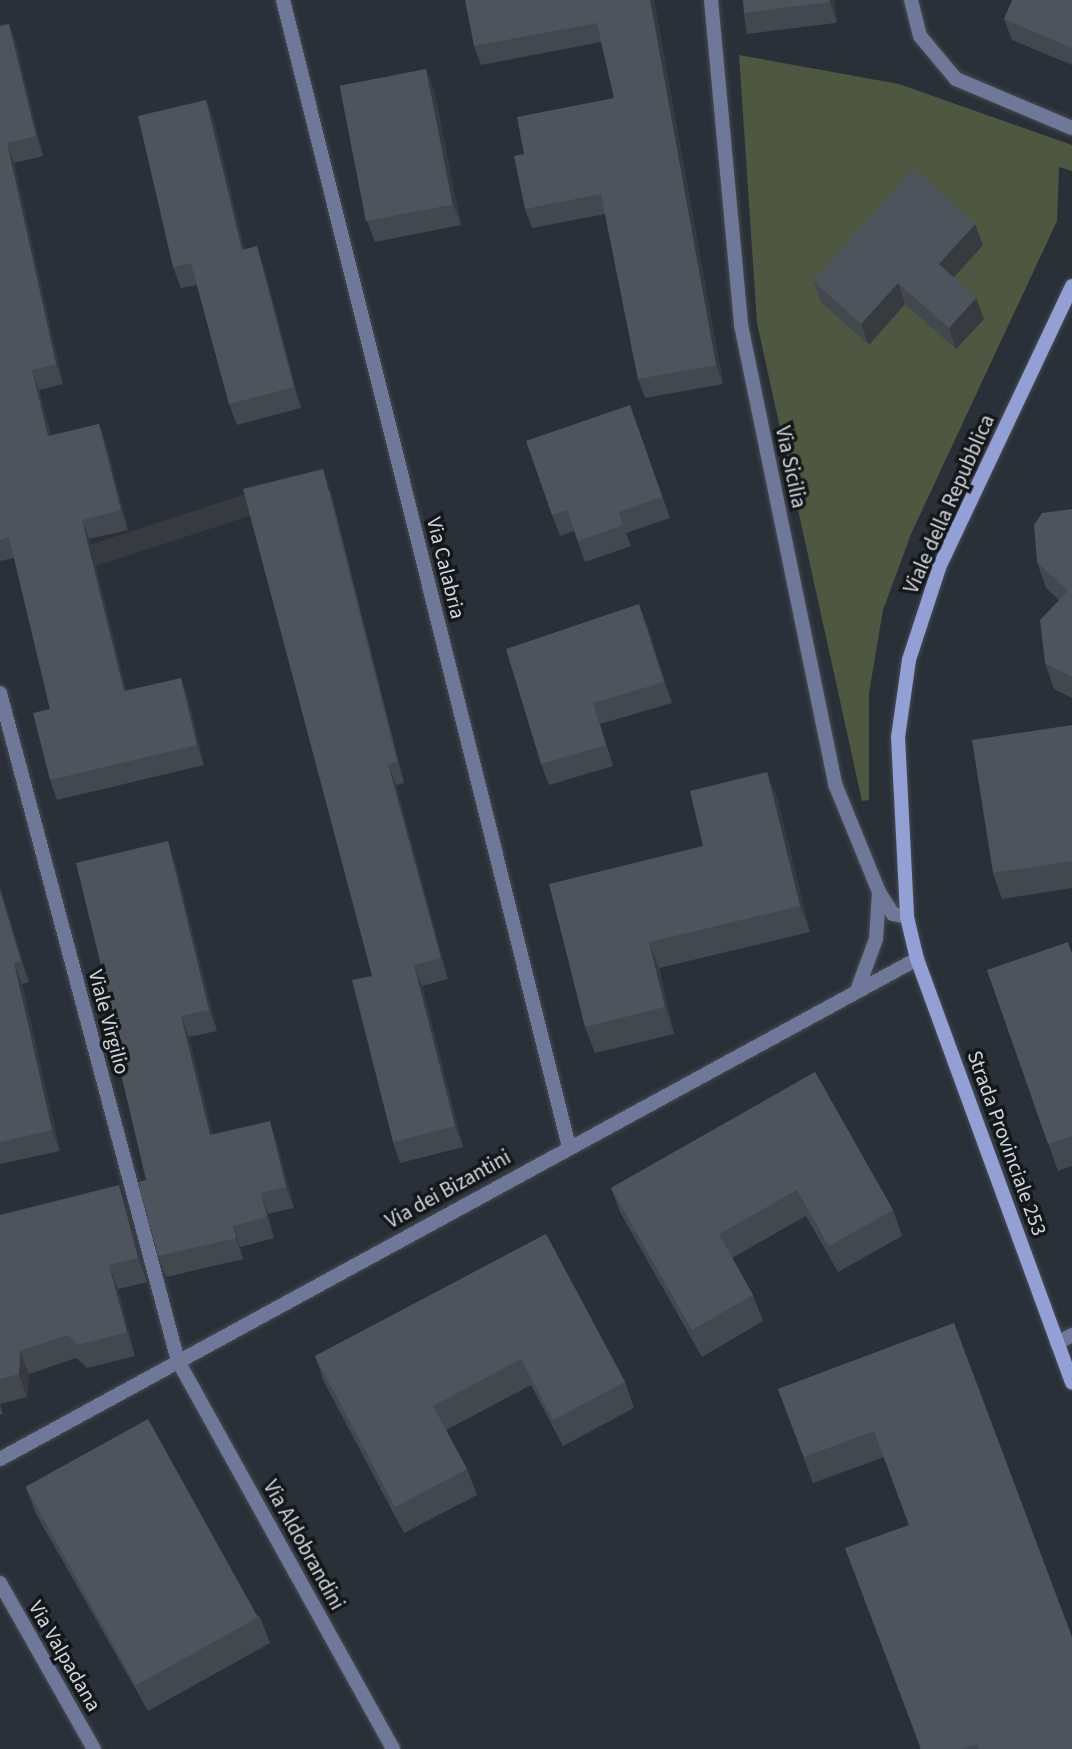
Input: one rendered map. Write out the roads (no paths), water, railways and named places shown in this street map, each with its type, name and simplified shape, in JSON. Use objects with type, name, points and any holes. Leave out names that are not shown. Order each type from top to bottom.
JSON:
[{"type":"main road","name":"Viale della Repubblica","points":[[907,917],[898,737],[909,660],[939,568],[1072,286]]},
{"type":"main road","name":"Strada Provinciale 253","points":[[907,917],[917,959],[1072,1383]]},
{"type":"street","name":"Via Calabria","points":[[284,0],[569,1147]]},
{"type":"street","name":"Via Sicilia","points":[[711,0],[741,325],[835,784],[879,892],[893,914],[907,917]]},
{"type":"street","points":[[911,0],[920,36],[956,79],[1072,128]]},
{"type":"street","name":"Viale Virgilio","points":[[0,693],[178,1361]]},
{"type":"street","points":[[858,988],[876,939],[879,892]]},
{"type":"street","name":"Via dei Bizantini","points":[[0,1459],[858,988],[917,959]]},
{"type":"street","points":[[1057,1343],[1072,1335]]},
{"type":"street","name":"Via Aldobrandini","points":[[178,1361],[393,1749]]},
{"type":"street","name":"Via Valpadana","points":[[0,1583],[94,1749]]}]
